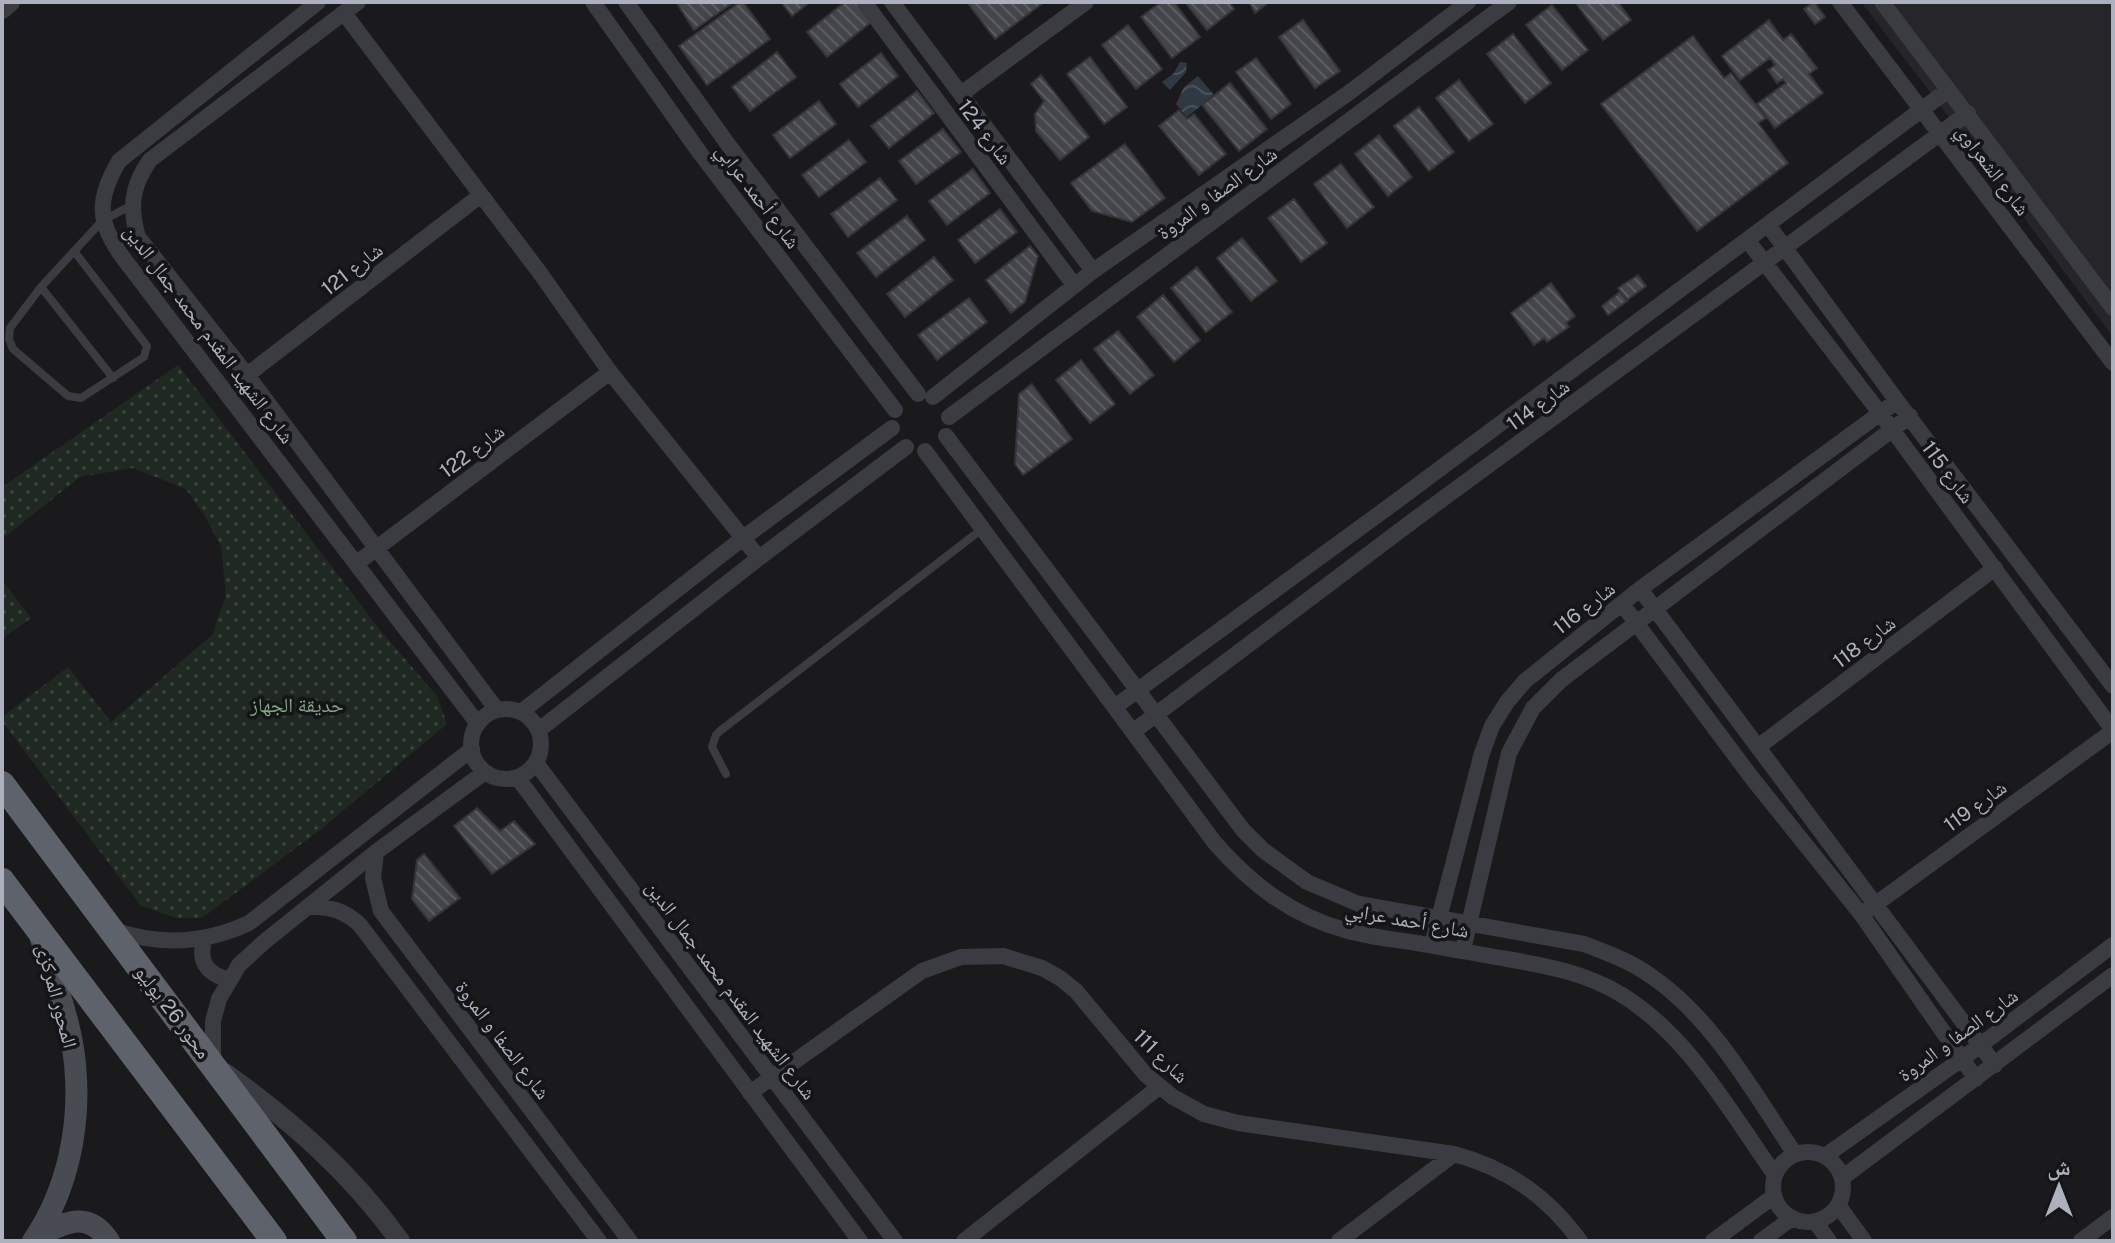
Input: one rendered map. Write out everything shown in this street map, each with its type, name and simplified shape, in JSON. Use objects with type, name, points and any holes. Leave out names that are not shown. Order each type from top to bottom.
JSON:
[{"type":"highway","name":"محور 26 يوليو","points":[[2,784],[344,1241]]},
{"type":"highway","points":[[2,881],[274,1241]]},
{"type":"main road","name":"المحور المركزى","points":[[35,1238],[63,1179],[73,1141],[77,1102],[75,1062],[67,1024],[40,934]]},
{"type":"main road","points":[[35,1238],[75,1221],[96,1226],[109,1241]]},
{"type":"street","points":[[2,9],[10,2]]},
{"type":"street","name":"شارع الشهيد المقدم محمد جمال الدين","points":[[318,2],[119,161],[108,179],[102,200],[102,221],[110,240],[124,259],[478,724]]},
{"type":"street","name":"شارع أحمد عرابي","points":[[593,2],[700,153],[895,410]]},
{"type":"street","name":"شارع أحمد عرابي","points":[[626,2],[727,143],[926,396]]},
{"type":"street","name":"شارع 124","points":[[864,2],[1074,285]]},
{"type":"street","name":"شارع 124","points":[[892,2],[1093,271]]},
{"type":"street","points":[[961,94],[1086,2]]},
{"type":"street","name":"شارع الصفا و المروة","points":[[926,396],[1093,271],[1350,92],[1468,2]]},
{"type":"street","name":"شارع الصفا و المروة","points":[[949,417],[1509,2]]},
{"type":"street","name":"شارع الشعراوي","points":[[1840,2],[2113,363]]},
{"type":"street","name":"شارع الشعراوي","points":[[1882,2],[2113,308]]},
{"type":"street","points":[[351,7],[481,195],[610,372],[759,558]]},
{"type":"street","name":"شارع الشهيد المقدم محمد جمال الدين","points":[[351,7],[150,160],[134,189],[132,205],[138,237],[247,375],[497,710]]},
{"type":"street","name":"شارع 114","points":[[1116,706],[1948,90]]},
{"type":"street","points":[[1350,92],[1364,111]]},
{"type":"street","name":"شارع 114","points":[[1134,731],[1414,520],[1968,113]]},
{"type":"street","name":"شارع 121","points":[[247,375],[481,195]]},
{"type":"street","name":"شارع 115","points":[[1768,225],[2113,686]]},
{"type":"street","name":"شارع 115","points":[[1748,241],[1892,429],[2113,730]]},
{"type":"street","name":"شارع 122","points":[[357,563],[610,372]]},
{"type":"street","points":[[926,396],[940,402],[949,417],[946,436],[934,449],[925,451],[906,447],[899,442],[892,428],[895,410],[900,402],[926,396]]},
{"type":"street","name":"شارع 116","points":[[1432,945],[1482,753],[1492,726],[1507,702],[1525,681],[1640,589],[1897,401]]},
{"type":"street","points":[[1463,950],[1504,769],[1524,722],[1546,693],[1910,416]]},
{"type":"street","points":[[521,712],[743,538],[892,428]]},
{"type":"street","name":"شارع أحمد عرابي","points":[[946,436],[1243,830],[1284,867],[1320,888],[1359,904],[1584,944],[1650,974],[1679,996],[1704,1022],[1795,1154]]},
{"type":"street","points":[[539,730],[906,447]]},
{"type":"street","name":"شارع أحمد عرابي","points":[[925,451],[1215,843],[1260,888],[1316,921],[1346,931],[1547,965],[1586,977],[1622,995],[1655,1018],[1683,1047],[1775,1175]]},
{"type":"street","points":[[1398,500],[1414,520]]},
{"type":"street","name":"شارع 118","points":[[1758,747],[1995,568]]},
{"type":"street","points":[[1640,589],[1995,1065]]},
{"type":"street","points":[[1622,604],[1752,778],[1861,914],[1976,1079]]},
{"type":"street","points":[[497,710],[521,712],[539,730],[541,752],[536,763],[517,777],[506,779],[485,772],[474,758],[472,749],[471,740],[478,724],[497,710]]},
{"type":"street","name":"شارع 119","points":[[1861,914],[2113,730]]},
{"type":"street","points":[[109,928],[128,935],[169,942],[205,939],[249,923],[472,749]]},
{"type":"street","name":"شارع الشهيد المقدم محمد جمال الدين","points":[[536,763],[895,1241]]},
{"type":"street","points":[[400,1241],[357,1187],[321,1149],[281,1114],[213,1065],[213,1021],[229,979],[251,953],[376,852],[485,772]]},
{"type":"street","points":[[517,777],[860,1241]]},
{"type":"street","name":"شارع الصفا و المروة","points":[[376,852],[373,878],[381,911],[630,1241]]},
{"type":"street","points":[[310,907],[321,906],[342,912],[360,925],[599,1241]]},
{"type":"street","points":[[360,925],[361,917],[367,910],[381,911]]},
{"type":"street","points":[[205,939],[202,957],[205,966],[211,973],[229,979]]},
{"type":"street","name":"شارع الصفا و المروة","points":[[1825,1156],[1962,1059],[2113,945]]},
{"type":"street","name":"شارع 111","points":[[750,1093],[922,971],[941,962],[982,955],[1023,960],[1060,978],[1076,991],[1135,1063],[1159,1087],[1204,1114],[1238,1123],[1454,1154],[1491,1165],[1524,1184],[1557,1212],[1580,1241]]},
{"type":"street","points":[[1842,1178],[2113,975]]},
{"type":"street","points":[[964,1241],[1159,1087]]},
{"type":"street","points":[[1805,1152],[1825,1156],[1836,1165],[1842,1178],[1838,1205],[1824,1218],[1815,1221],[1792,1218],[1774,1196],[1775,1175],[1786,1159],[1795,1154],[1805,1152]]},
{"type":"street","points":[[1339,1241],[1454,1154]]},
{"type":"street","points":[[1713,1241],[1774,1196]]},
{"type":"street","points":[[1838,1205],[1864,1241]]},
{"type":"street","points":[[2081,1241],[2113,1217]]},
{"type":"street","points":[[1761,1241],[1792,1218]]},
{"type":"street","points":[[1815,1221],[1829,1241]]},
{"type":"lane","points":[[74,251],[146,343],[147,350],[144,357],[87,396],[74,398],[13,349],[9,339],[10,328],[41,287],[74,251],[102,221],[132,205]]},
{"type":"lane","points":[[41,287],[113,378]]},
{"type":"lane","points":[[726,774],[713,754],[716,735],[982,528]]},
{"type":"shaded area","points":[[1861,2],[2113,2],[2113,337],[1936,100]]},
{"type":"green space","name":"حديقة الجهاز","points":[[178,365],[380,630],[437,696],[447,724],[320,830],[202,918],[176,918],[141,906],[2,721],[2,717],[68,667],[111,722],[212,635],[226,596],[221,546],[186,489],[133,468],[80,477],[2,539],[2,487]]},
{"type":"green space","points":[[2,580],[31,618],[2,639]]},
{"type":"water","points":[[1180,62],[1187,63],[1186,72],[1170,90],[1162,82],[1174,73]]},
{"type":"water","points":[[1198,76],[1214,95],[1187,117],[1176,104],[1184,87]]},
{"type":"building","points":[[676,2],[734,2],[694,30]]},
{"type":"building","points":[[740,2],[770,39],[707,85],[679,46]]},
{"type":"building","points":[[781,2],[810,2],[792,16]]},
{"type":"building","points":[[845,2],[859,2],[874,20],[827,57],[807,32]]},
{"type":"building","points":[[967,2],[1043,2],[1043,3],[995,39]]},
{"type":"building","points":[[1161,2],[1174,2],[1200,37],[1172,58],[1141,17]]},
{"type":"building","points":[[1185,2],[1229,2],[1234,9],[1207,30]]},
{"type":"building","points":[[1249,2],[1269,2],[1255,13]]},
{"type":"building","points":[[1575,2],[1618,2],[1631,20],[1603,40]]},
{"type":"building","points":[[1814,2],[1825,17],[1815,24],[1804,9]]},
{"type":"building","points":[[1552,5],[1588,50],[1562,70],[1526,25]]},
{"type":"building","points":[[1303,20],[1340,71],[1315,88],[1279,37]]},
{"type":"building","points":[[1769,20],[1783,40],[1791,34],[1817,68],[1809,74],[1823,93],[1775,128],[1757,104],[1786,83],[1783,79],[1777,83],[1768,70],[1775,65],[1770,58],[1740,80],[1722,56]]},
{"type":"building","points":[[1128,25],[1162,69],[1136,89],[1102,45]]},
{"type":"building","points":[[1513,34],[1551,83],[1525,103],[1487,54]]},
{"type":"building","points":[[1693,36],[1724,78],[1731,73],[1766,118],[1758,123],[1788,163],[1697,231],[1601,104]]},
{"type":"building","points":[[777,52],[796,77],[750,111],[732,87]]},
{"type":"building","points":[[881,53],[898,76],[858,107],[840,84]]},
{"type":"building","points":[[1090,57],[1127,107],[1104,124],[1067,74]]},
{"type":"building","points":[[1256,58],[1291,104],[1271,119],[1236,72]]},
{"type":"building","points":[[1041,75],[1089,137],[1060,160],[1036,131],[1035,114],[1044,101],[1031,84]]},
{"type":"building","points":[[1459,80],[1493,124],[1469,141],[1436,98]]},
{"type":"building","points":[[1230,83],[1267,129],[1239,151],[1202,105]]},
{"type":"building","points":[[917,91],[934,113],[889,148],[871,126]]},
{"type":"building","points":[[819,101],[836,124],[790,158],[773,135]]},
{"type":"building","points":[[1419,107],[1454,152],[1429,171],[1394,126]]},
{"type":"building","points":[[1179,110],[1187,119],[1194,114],[1226,154],[1199,175],[1159,126]]},
{"type":"building","points":[[943,129],[961,152],[916,184],[899,161]]},
{"type":"building","points":[[1379,135],[1412,177],[1388,196],[1355,154]]},
{"type":"building","points":[[849,140],[866,162],[819,197],[802,175]]},
{"type":"building","points":[[1125,144],[1165,198],[1132,222],[1092,211],[1071,183]]},
{"type":"building","points":[[1341,164],[1374,207],[1347,228],[1314,184]]},
{"type":"building","points":[[973,169],[990,193],[947,225],[929,201]]},
{"type":"building","points":[[880,178],[897,200],[848,237],[831,214]]},
{"type":"building","points":[[1294,199],[1327,243],[1301,262],[1268,218]]},
{"type":"building","points":[[1000,209],[1017,232],[975,263],[958,240]]},
{"type":"building","points":[[907,216],[925,240],[876,277],[857,253]]},
{"type":"building","points":[[1242,238],[1277,281],[1251,301],[1217,258]]},
{"type":"building","points":[[1030,246],[1038,256],[1025,302],[1011,313],[986,280]]},
{"type":"building","points":[[934,257],[953,280],[905,317],[887,294]]},
{"type":"building","points":[[1197,267],[1232,312],[1206,332],[1171,288]]},
{"type":"building","points":[[1638,275],[1646,286],[1627,300],[1618,288]]},
{"type":"building","points":[[1551,283],[1575,316],[1566,323],[1569,327],[1547,342],[1544,338],[1534,345],[1511,313]]},
{"type":"building","points":[[1620,292],[1627,301],[1608,315],[1602,306]]},
{"type":"building","points":[[1163,295],[1200,340],[1174,362],[1137,317]]},
{"type":"building","points":[[969,298],[987,322],[937,360],[918,335]]},
{"type":"building","points":[[1118,331],[1154,375],[1130,394],[1094,349]]},
{"type":"building","points":[[1081,360],[1115,404],[1090,423],[1056,380]]},
{"type":"building","points":[[1032,384],[1072,439],[1023,475],[1015,464],[1019,394]]},
{"type":"building","points":[[477,808],[500,831],[514,821],[535,844],[492,874],[454,826]]},
{"type":"building","points":[[424,854],[460,898],[429,921],[412,899],[417,860]]}]
